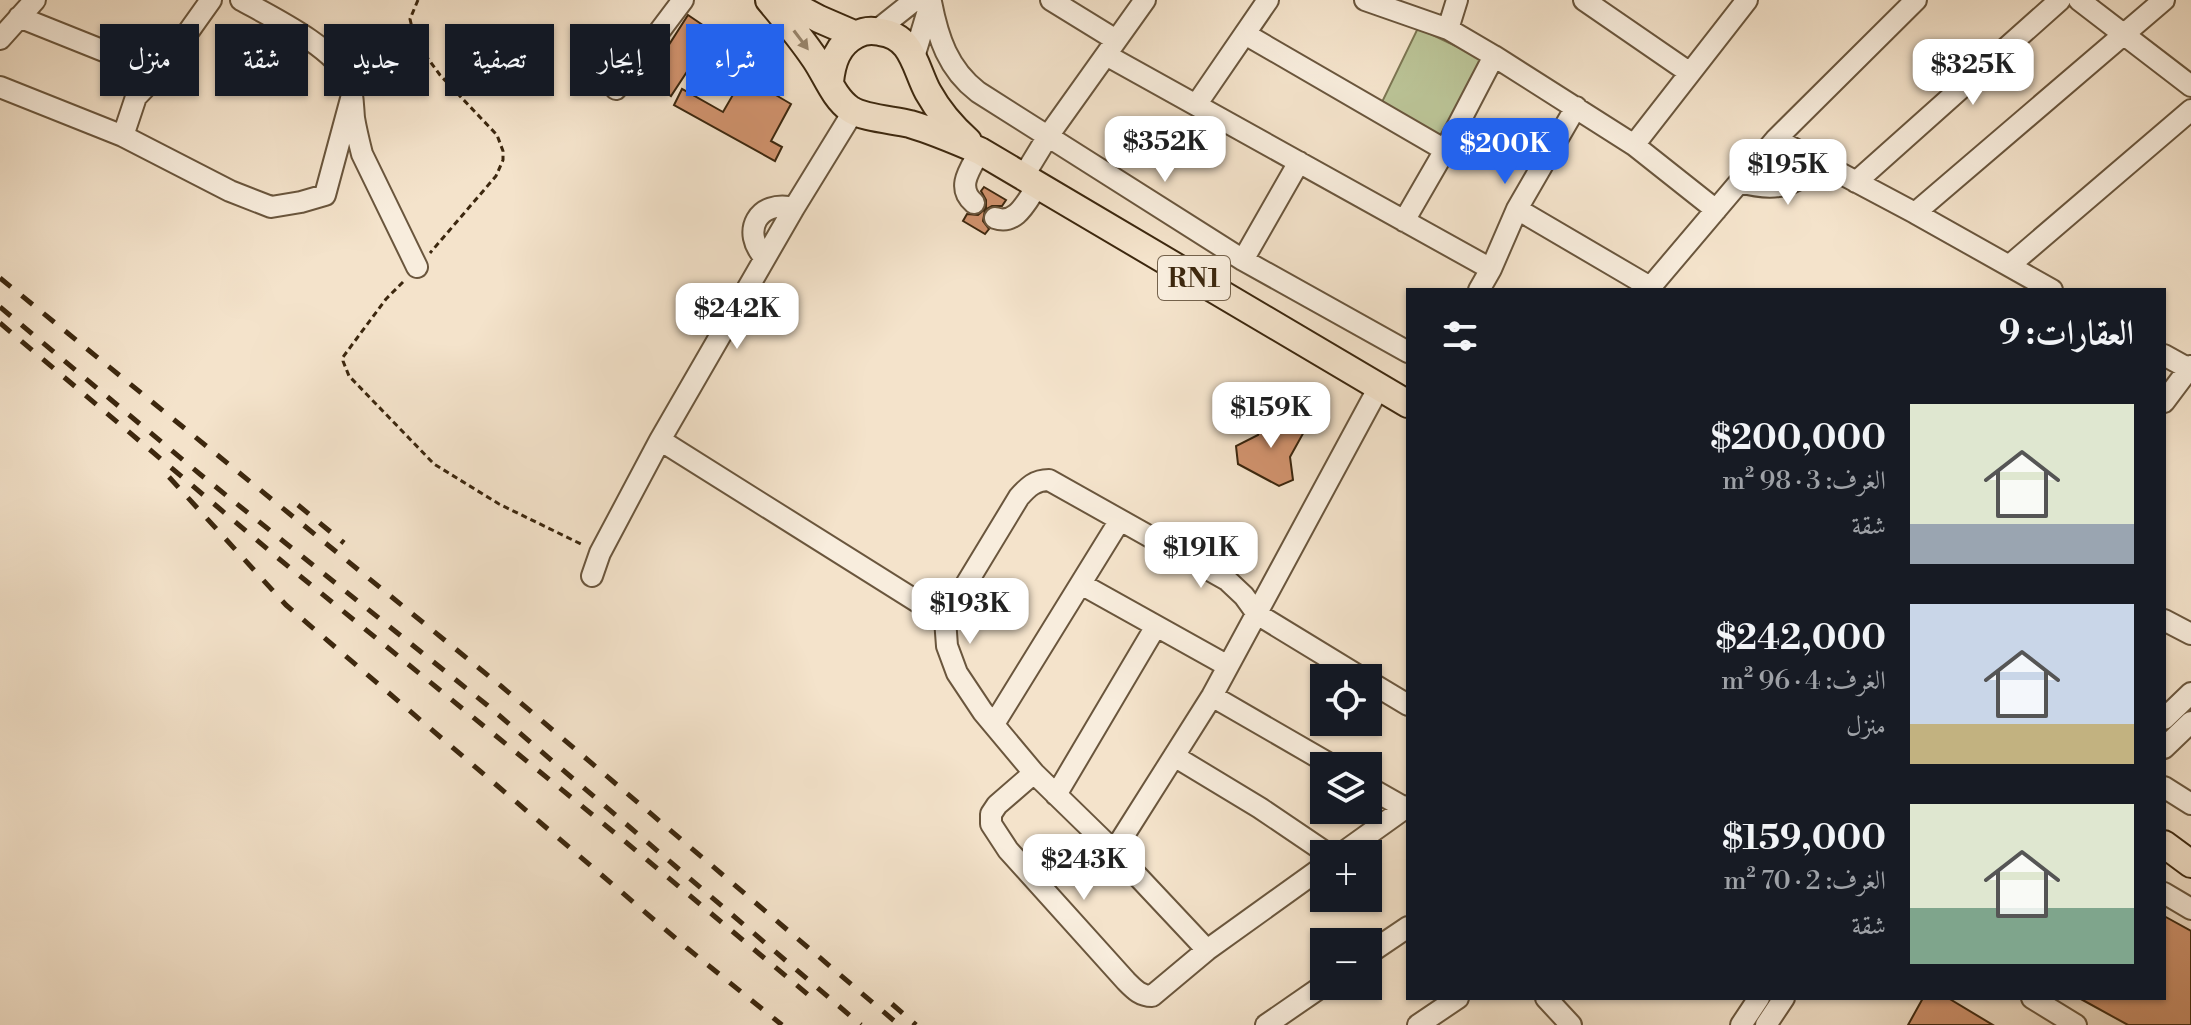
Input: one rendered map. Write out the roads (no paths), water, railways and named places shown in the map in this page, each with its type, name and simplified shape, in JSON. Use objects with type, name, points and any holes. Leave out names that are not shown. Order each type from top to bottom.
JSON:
[{"type":"main road","points":[[769,0],[801,39],[843,104],[853,112]]},
{"type":"main road","name":"RN1","points":[[783,0],[819,19],[866,33],[888,33],[899,38],[907,47],[928,93],[943,114],[980,151]]},
{"type":"main road","points":[[830,82],[836,54],[845,43],[866,33]]},
{"type":"main road","points":[[879,117],[892,114],[912,95],[916,83],[915,63]]},
{"type":"main road","name":"RN1","points":[[853,112],[913,125],[980,151],[1406,403]]},
{"type":"street","points":[[0,39],[35,0]]},
{"type":"street","points":[[123,136],[136,97],[182,44],[211,0]]},
{"type":"street","points":[[241,0],[292,29],[324,52]]},
{"type":"street","points":[[665,24],[683,0]]},
{"type":"street","points":[[1051,0],[1111,48],[1196,105],[1491,269]]},
{"type":"street","points":[[995,218],[1006,221],[1016,216],[1048,136],[1145,0]]},
{"type":"street","points":[[1196,105],[1268,0]]},
{"type":"street","points":[[1365,0],[1448,29],[1494,56],[1634,145],[1716,210]]},
{"type":"street","points":[[1448,29],[1457,0]]},
{"type":"street","points":[[1584,0],[1690,73]]},
{"type":"street","points":[[1634,145],[1747,0]]},
{"type":"street","points":[[1856,182],[2060,0]]},
{"type":"street","points":[[1915,213],[2164,0]]},
{"type":"street","points":[[866,33],[926,1]]},
{"type":"street","points":[[915,63],[926,1]]},
{"type":"street","points":[[926,1],[952,66],[978,92],[1243,260],[1406,351]]},
{"type":"street","points":[[1650,288],[1776,139],[1907,1]]},
{"type":"street","points":[[2083,1],[2191,86]]},
{"type":"street","points":[[19,17],[100,49]]},
{"type":"street","points":[[1245,34],[1445,150]]},
{"type":"street","points":[[1404,221],[1494,56]]},
{"type":"street","points":[[0,87],[123,136],[230,191],[271,207],[325,195],[352,96]]},
{"type":"street","points":[[352,96],[362,154],[417,267]]},
{"type":"street","points":[[1480,288],[1517,209],[1576,107]]},
{"type":"street","points":[[2010,265],[2191,110]]},
{"type":"street","points":[[592,576],[600,553],[660,440],[853,112]]},
{"type":"street","points":[[1776,139],[2049,288]]},
{"type":"street","points":[[974,203],[966,194],[964,182],[980,151]]},
{"type":"street","points":[[1243,260],[1299,162]]},
{"type":"street","points":[[1740,182],[1761,188],[1780,187],[1808,175],[1821,163]]},
{"type":"street","points":[[1517,209],[1647,288]]},
{"type":"street","points":[[2166,356],[2190,369],[2166,399]]},
{"type":"street","points":[[1114,851],[1212,696],[1379,387]]},
{"type":"street","points":[[660,440],[945,619]]},
{"type":"street","points":[[1207,950],[1114,851],[1034,773],[983,712],[957,673],[947,646],[945,619],[1019,497],[1040,480],[1049,480],[1227,580],[1257,614],[1339,664]]},
{"type":"street","points":[[994,724],[1120,520]]},
{"type":"street","points":[[1081,584],[1228,666]]},
{"type":"street","points":[[2166,621],[2191,634]]},
{"type":"street","points":[[1056,795],[1156,626]]},
{"type":"street","points":[[1382,689],[1406,704]]},
{"type":"street","points":[[2166,717],[2191,693]]},
{"type":"street","points":[[1212,696],[1310,753]]},
{"type":"street","points":[[2166,746],[2191,722]]},
{"type":"street","points":[[1174,756],[1310,842]]},
{"type":"street","points":[[1034,773],[997,805],[991,814],[991,824],[1008,850],[1137,992],[1152,996],[1207,950],[1310,876]]},
{"type":"street","points":[[2166,788],[2191,804]]},
{"type":"street","points":[[1382,794],[1406,806]]},
{"type":"street","points":[[1361,840],[1406,808]]},
{"type":"street","points":[[2166,894],[2191,909]]},
{"type":"street","points":[[1382,945],[1406,928]]},
{"type":"street","points":[[1266,1025],[1310,995]]},
{"type":"street","points":[[1418,1025],[1455,1000]]},
{"type":"street","points":[[1548,1000],[1571,1025]]},
{"type":"street","points":[[1741,1025],[1758,1000]]},
{"type":"street","points":[[1766,1025],[1783,1000]]},
{"type":"street","points":[[2035,1000],[2076,1025]]},
{"type":"railway","points":[[0,278],[501,686],[899,1025]]},
{"type":"railway","points":[[0,307],[201,475],[487,705],[861,1025]]},
{"type":"railway","points":[[0,323],[278,558],[812,998]]},
{"type":"railway","points":[[169,477],[286,605],[687,948],[782,1025]]},
{"type":"railway","points":[[298,505],[344,543]]},
{"type":"railway","points":[[892,1004],[916,1025]]}]
